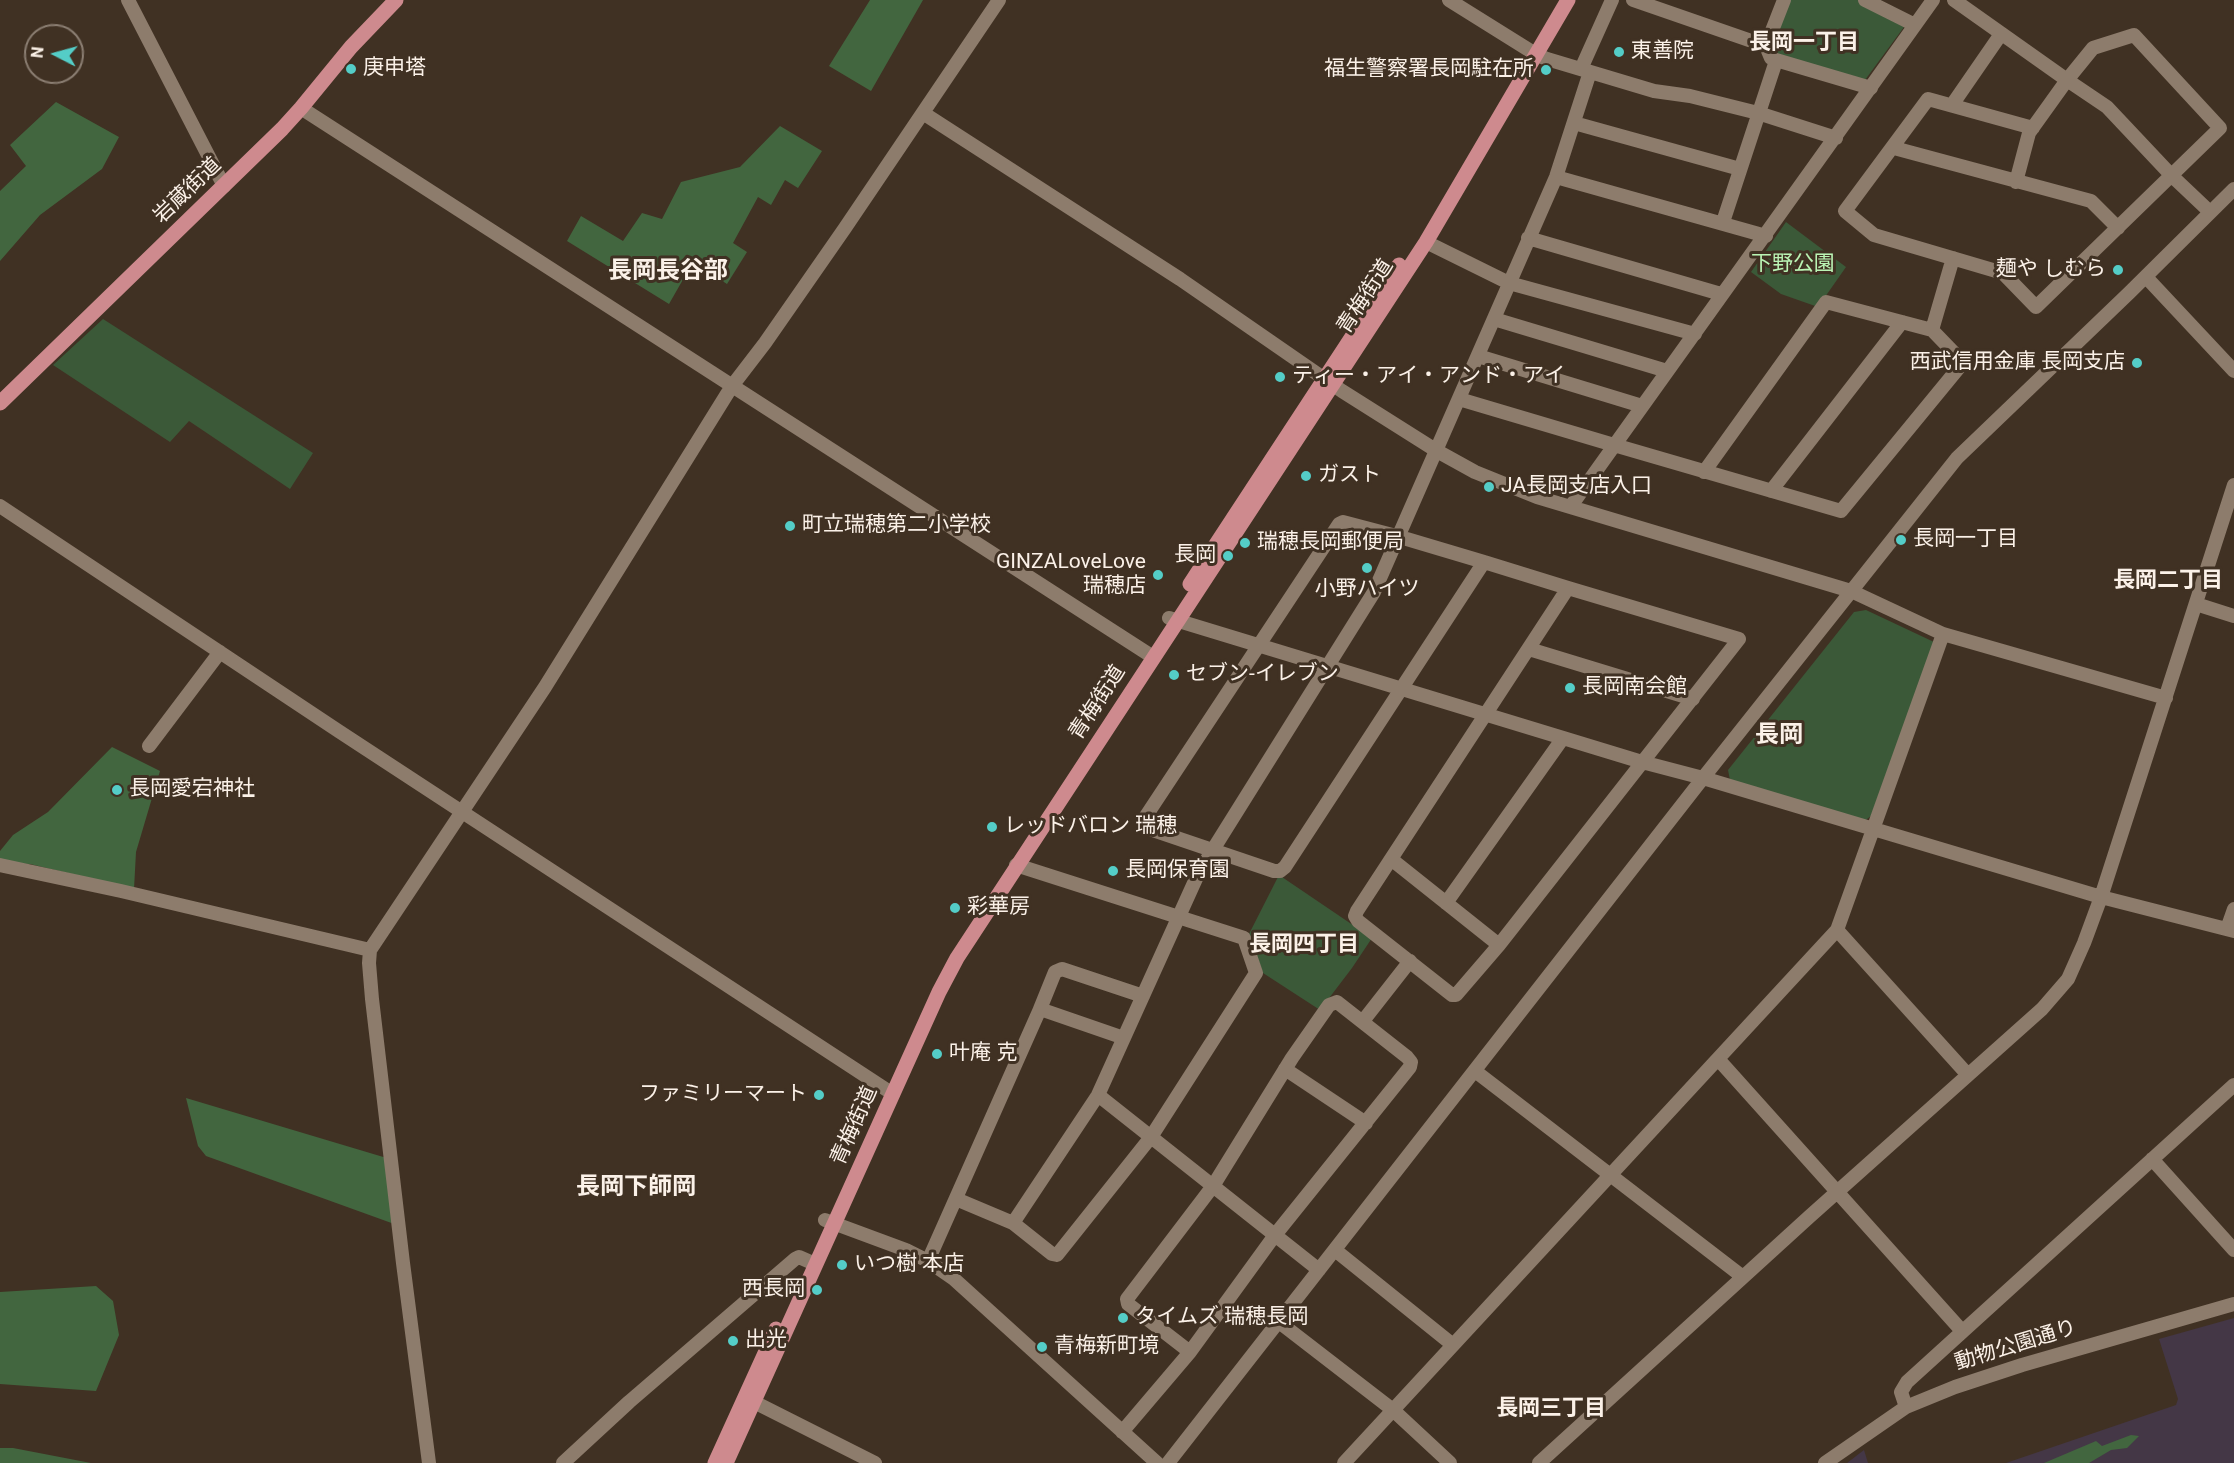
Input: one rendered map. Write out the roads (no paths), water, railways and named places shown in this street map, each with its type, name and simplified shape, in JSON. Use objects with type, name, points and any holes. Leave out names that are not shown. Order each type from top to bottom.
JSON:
[{"type":"main road","name":"岩蔵街道","points":[[0,403],[302,108],[351,47],[396,0]]},
{"type":"main road","name":"青梅街道","points":[[1329,381],[1426,242],[1533,53],[1556,0]]},
{"type":"main road","name":"青梅街道","points":[[715,1463],[830,1222],[888,1091],[917,1016],[962,935],[1007,862],[1174,619],[1329,381],[1568,0]]},
{"type":"main road","name":"青梅街道","points":[[888,1091],[957,958],[1149,655]]},
{"type":"main road","name":"青梅街道","points":[[726,1463],[754,1402],[811,1262]]},
{"type":"street","points":[[128,0],[224,186]]},
{"type":"street","points":[[429,1463],[372,999],[370,950],[545,687],[732,386],[765,343],[999,0]]},
{"type":"street","points":[[1449,0],[1533,53],[1654,91],[1690,96],[1758,113],[1836,138]]},
{"type":"street","points":[[1013,1223],[1098,1095],[1199,872],[1374,592],[1556,177],[1574,123],[1586,70],[1612,0]]},
{"type":"street","points":[[1633,0],[1661,4],[1766,46]]},
{"type":"street","points":[[1784,0],[1766,46],[1771,58],[1870,88]]},
{"type":"street","points":[[1867,0],[1915,25]]},
{"type":"street","points":[[1571,506],[1933,0]]},
{"type":"street","points":[[1954,0],[2107,106],[2172,176],[2210,212]]},
{"type":"street","points":[[1952,105],[2001,34]]},
{"type":"street","points":[[2016,182],[2030,133],[2067,80],[2093,48],[2134,35],[2220,128],[2036,307],[2002,273],[1874,235],[1845,212],[1894,148],[1926,100],[1932,99],[2033,128]]},
{"type":"street","points":[[1723,222],[1776,60]]},
{"type":"street","points":[[302,108],[1149,655]]},
{"type":"street","points":[[923,113],[1180,279],[1329,381],[1475,472],[1513,488],[1851,591],[1943,634],[2166,698]]},
{"type":"street","points":[[1574,123],[1740,169]]},
{"type":"street","points":[[1894,148],[2091,201],[2118,228]]},
{"type":"street","points":[[1556,177],[1723,222],[1766,236]]},
{"type":"street","points":[[1168,1463],[1703,778],[1957,458],[2146,277],[2234,189]]},
{"type":"street","points":[[1528,238],[1721,294]]},
{"type":"street","points":[[1426,242],[1509,283],[1695,334]]},
{"type":"street","points":[[1932,330],[1953,258]]},
{"type":"street","points":[[2146,277],[2231,361]]},
{"type":"street","points":[[1459,399],[1704,472],[1841,511],[1961,365],[1961,360],[1932,330],[1831,303],[1823,305],[1704,472]]},
{"type":"street","points":[[1494,319],[1667,371]]},
{"type":"street","points":[[1771,491],[1902,322]]},
{"type":"street","points":[[1478,357],[1642,406]]},
{"type":"street","points":[[1539,1463],[2042,1008],[2068,979],[2081,952],[2101,897],[2234,485]]},
{"type":"street","points":[[0,506],[888,1091]]},
{"type":"street","points":[[1484,562],[1285,867],[1280,871],[1274,871],[1150,829],[1145,822],[1146,816],[1339,524],[1343,522],[1400,537],[1484,562],[1568,588],[1739,639],[1499,945],[1456,995],[1358,921],[1355,916],[1568,588]]},
{"type":"street","points":[[2196,604],[2234,616]]},
{"type":"street","points":[[1174,619],[1485,715],[2101,897],[2231,930],[2234,909]]},
{"type":"street","points":[[1344,1463],[1837,930],[1943,634]]},
{"type":"street","points":[[1529,649],[1693,699]]},
{"type":"street","points":[[149,746],[220,652]]},
{"type":"street","points":[[1446,903],[1563,738]]},
{"type":"street","points":[[1391,859],[1499,945]]},
{"type":"street","points":[[0,865],[370,950]]},
{"type":"street","points":[[956,1199],[1013,1223],[1052,1254],[1057,1255],[1151,1137],[1256,974],[1244,938],[1016,865]]},
{"type":"street","points":[[1837,930],[1968,1075]]},
{"type":"street","points":[[1363,1021],[1410,961]]},
{"type":"street","points":[[928,1261],[1055,972],[1062,969],[1143,996]]},
{"type":"street","points":[[1122,1432],[1190,1352],[1275,1235],[1410,1067],[1411,1062],[1337,1002],[1329,1005],[1285,1069],[1213,1186],[1126,1301],[1190,1352]]},
{"type":"street","points":[[1040,1009],[1124,1038]]},
{"type":"street","points":[[1718,1059],[1962,1331]]},
{"type":"street","points":[[1285,1069],[1366,1123]]},
{"type":"street","points":[[1475,1071],[1743,1277]]},
{"type":"street","points":[[1906,1407],[1901,1392],[1907,1382],[2234,1085]]},
{"type":"street","points":[[1098,1095],[1319,1270]]},
{"type":"street","points":[[2152,1159],[2234,1250]]},
{"type":"street","points":[[830,1222],[891,1243],[928,1261],[975,1296],[1157,1463]]},
{"type":"street","points":[[1335,1250],[1453,1345]]},
{"type":"street","points":[[562,1463],[675,1361],[795,1259],[799,1257],[811,1262]]},
{"type":"street","name":"動物公園通り","points":[[1825,1463],[1906,1407],[1954,1387],[2234,1304]]},
{"type":"street","points":[[1279,1322],[1393,1410],[1450,1463]]},
{"type":"street","points":[[754,1402],[871,1462]]},
{"type":"place","name":"東善院","points":[[1619,52]]},
{"type":"place","name":"庚申塔","points":[[351,69]]},
{"type":"place","name":"福生警察署長岡駐在所","points":[[1546,70]]},
{"type":"place","name":"麺や しむら","points":[[2118,270]]},
{"type":"place","name":"西武信用金庫 長岡支店","points":[[2137,363]]},
{"type":"place","name":"ティー・アイ・アンド・アイ","points":[[1280,377]]},
{"type":"place","name":"ガスト","points":[[1306,476]]},
{"type":"place","name":"JA長岡支店入口","points":[[1489,487]]},
{"type":"place","name":"町立瑞穂第二小学校","points":[[790,526]]},
{"type":"place","name":"長岡一丁目","points":[[1901,540]]},
{"type":"place","name":"瑞穂長岡郵便局","points":[[1245,543]]},
{"type":"place","name":"長岡","points":[[1228,556]]},
{"type":"place","name":"小野ハイツ","points":[[1367,568]]},
{"type":"place","name":"GINZALoveLove 瑞穂店","points":[[1158,575]]},
{"type":"place","name":"セブン-イレブン","points":[[1174,675]]},
{"type":"place","name":"長岡南会館","points":[[1570,688]]},
{"type":"place","name":"長岡愛宕神社","points":[[117,790]]},
{"type":"place","name":"レッドバロン 瑞穂","points":[[992,827]]},
{"type":"place","name":"長岡保育園","points":[[1113,871]]},
{"type":"place","name":"彩華房","points":[[955,908]]},
{"type":"place","name":"叶庵 克","points":[[937,1054]]},
{"type":"place","name":"ファミリーマート","points":[[819,1095]]},
{"type":"place","name":"いつ樹 本店","points":[[842,1265]]},
{"type":"place","name":"西長岡","points":[[817,1290]]},
{"type":"place","name":"タイムズ 瑞穂長岡","points":[[1123,1318]]},
{"type":"place","name":"出光","points":[[733,1341]]},
{"type":"place","name":"青梅新町境","points":[[1042,1347]]},
{"type":"district","name":"長岡一丁目","points":[[1804,43]]},
{"type":"district","name":"長岡長谷部","points":[[668,272]]},
{"type":"district","name":"長岡二丁目","points":[[2168,581]]},
{"type":"district","name":"長岡","points":[[1779,736]]},
{"type":"district","name":"長岡四丁目","points":[[1304,945]]},
{"type":"district","name":"長岡下師岡","points":[[636,1188]]},
{"type":"district","name":"長岡三丁目","points":[[1551,1409]]},
{"type":"park label","name":"下野公園","points":[[1793,265]]}]
